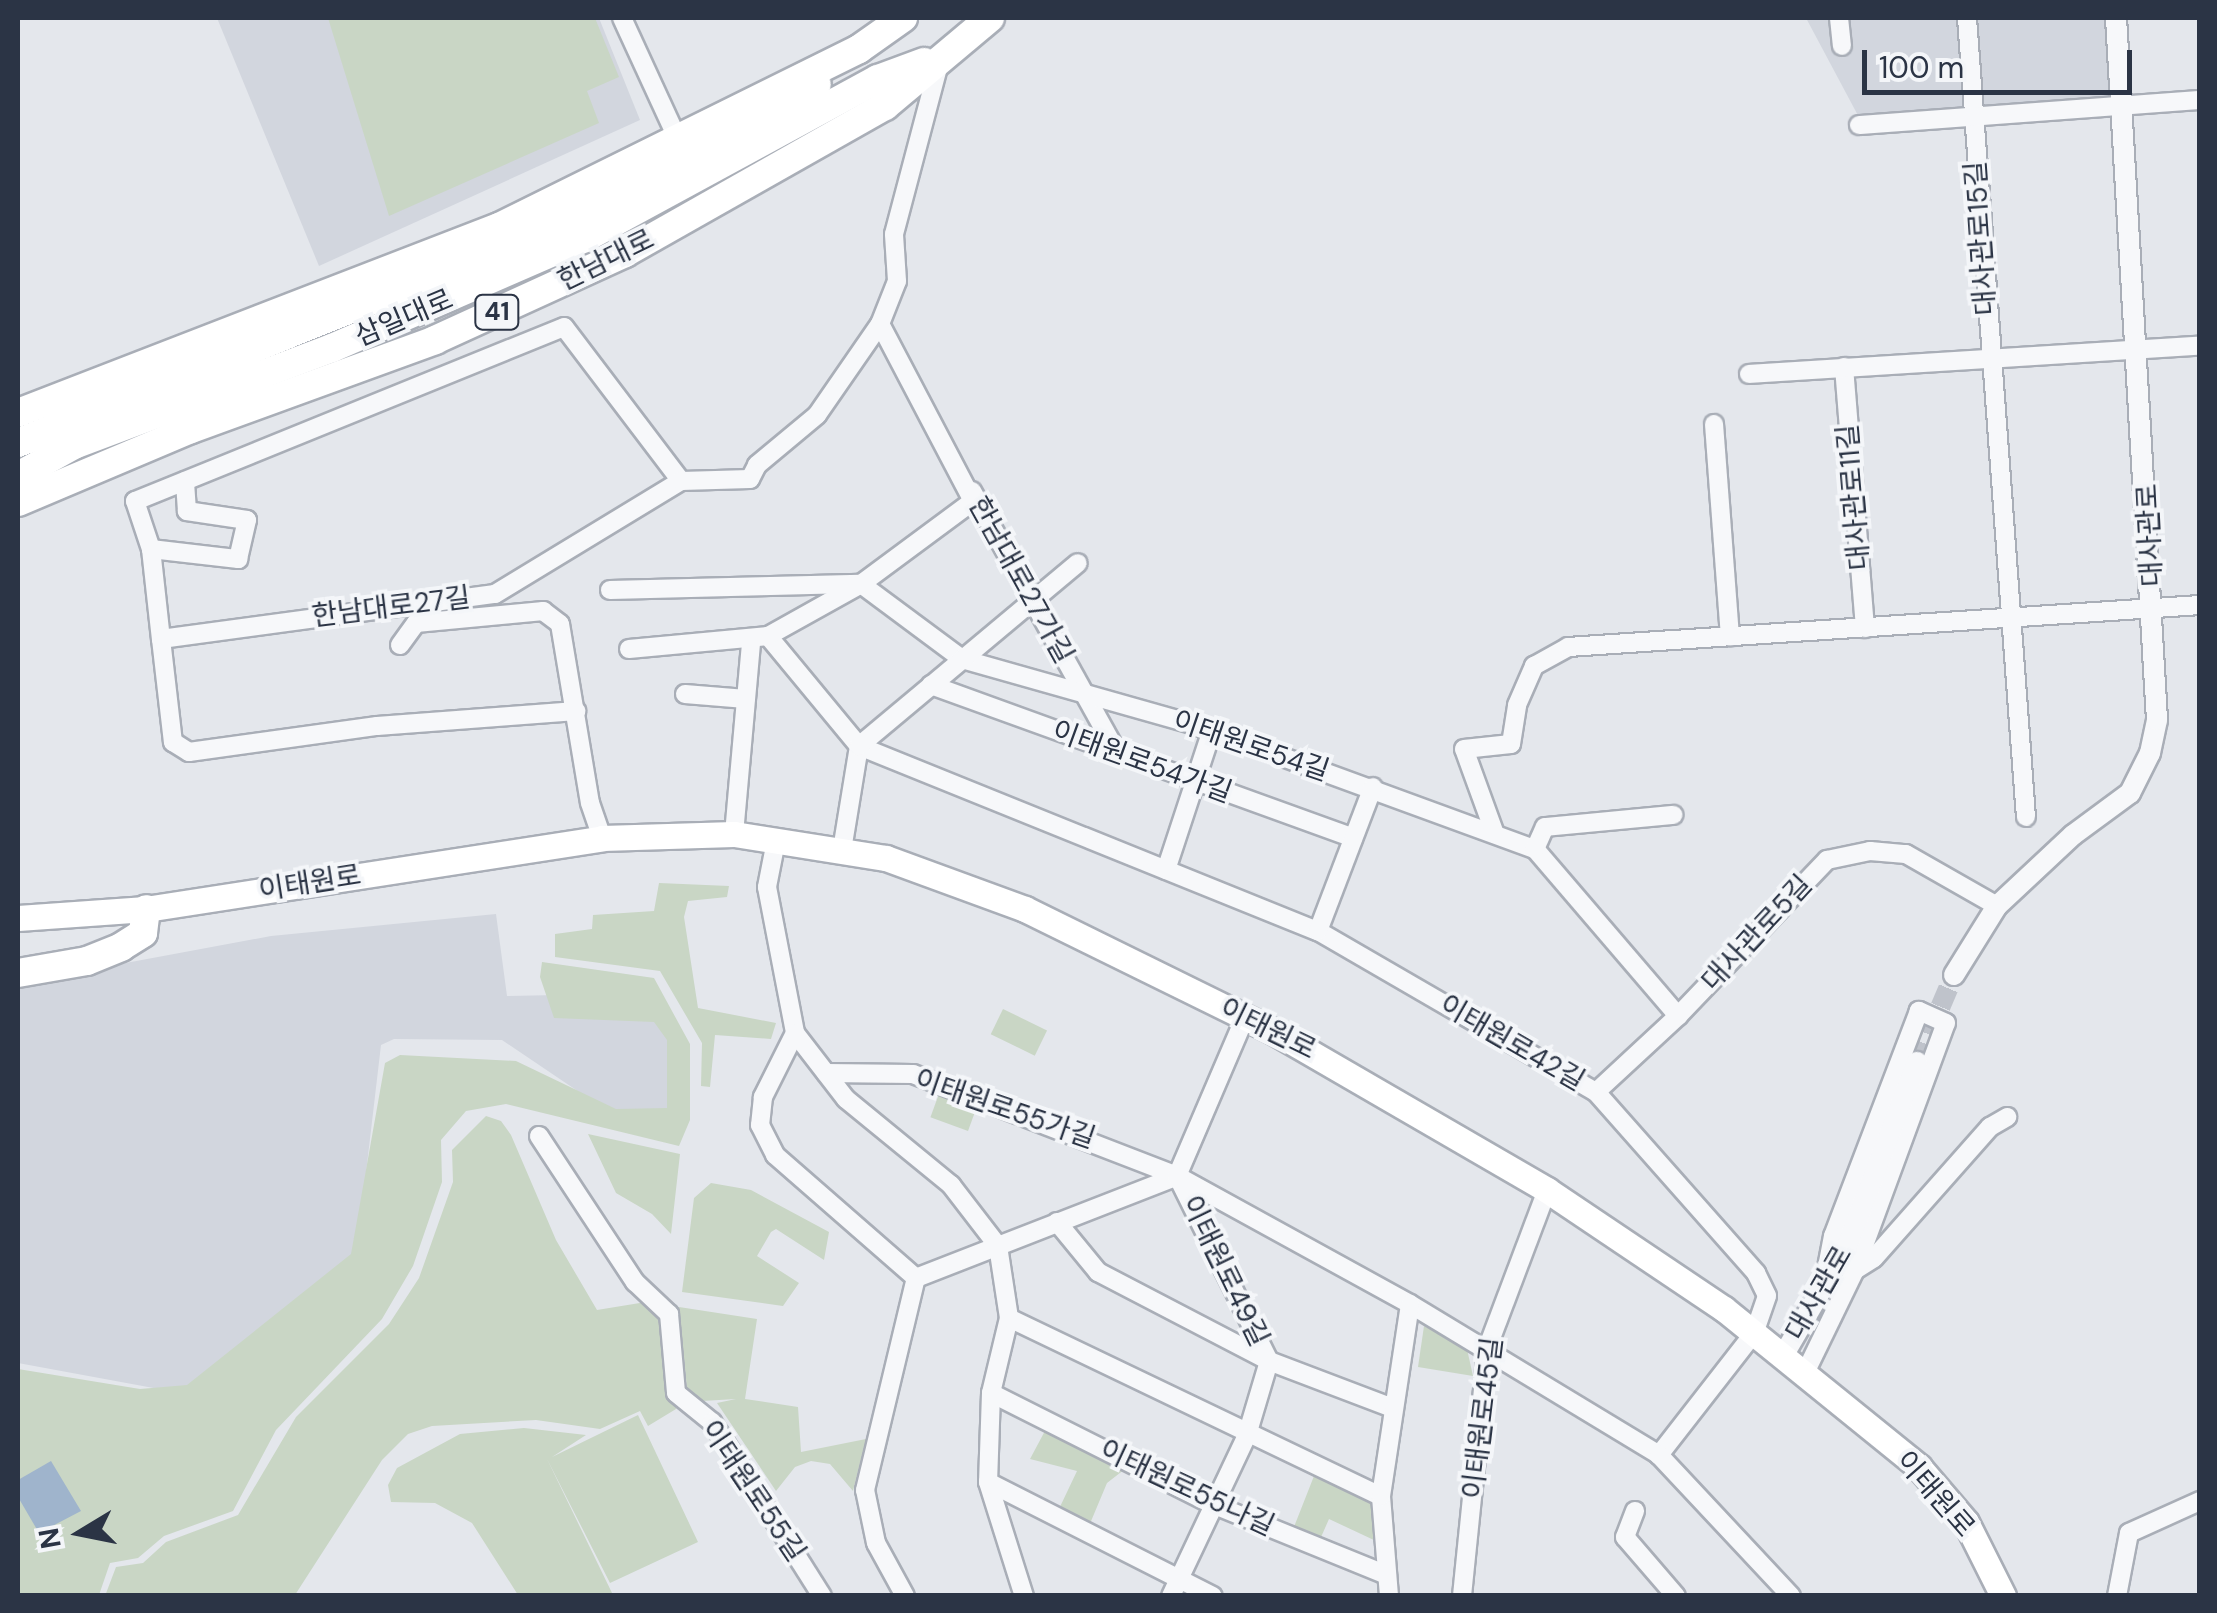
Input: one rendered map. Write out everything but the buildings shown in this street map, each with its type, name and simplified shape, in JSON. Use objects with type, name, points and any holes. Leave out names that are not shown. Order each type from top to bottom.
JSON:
[{"type":"main road","name":"한남대로","points":[[18,502],[191,429],[434,340],[625,253],[885,106],[941,55],[990,18]]},
{"type":"main road","points":[[18,413],[499,228],[679,142],[859,49],[892,21]]},
{"type":"main road","name":"삼일대로","points":[[18,476],[104,433],[327,336],[711,151],[794,102],[859,49]]},
{"type":"main road","name":"삼일대로","points":[[18,443],[327,336],[586,238],[878,80],[941,55]]},
{"type":"main road","name":"이태원로","points":[[18,918],[146,909],[602,838],[734,834],[886,858],[1025,909],[1337,1063],[1547,1190],[1754,1333],[1919,1467],[1966,1522],[2003,1596]]},
{"type":"main road","points":[[18,973],[87,961],[121,947],[143,933],[146,909]]},
{"type":"street","points":[[622,18],[679,142]]},
{"type":"street","points":[[1839,18],[1842,46]]},
{"type":"street","name":"대사관로15길","points":[[1967,18],[1988,358]]},
{"type":"street","name":"대사관로","points":[[1954,975],[1997,906],[2073,834],[2130,793],[2150,753],[2156,720],[2154,609],[2116,18]]},
{"type":"street","points":[[576,711],[377,726],[189,752],[173,742],[151,549],[136,501],[564,327],[681,481],[750,480],[757,465],[817,415],[880,324],[896,281],[894,234],[941,55]]},
{"type":"street","points":[[1859,126],[2200,100]]},
{"type":"street","name":"한남대로27가길","points":[[880,324],[1117,753]]},
{"type":"street","points":[[1749,374],[2200,346]]},
{"type":"street","points":[[1988,358],[2026,816]]},
{"type":"street","name":"대사관로11길","points":[[1844,367],[1864,628]]},
{"type":"street","name":"한남대로27가길","points":[[629,649],[760,640],[861,584],[973,502],[926,407]]},
{"type":"street","points":[[1714,424],[1730,636]]},
{"type":"street","points":[[151,549],[238,559],[246,520],[187,511],[185,480]]},
{"type":"street","name":"한남대로27길","points":[[161,638],[495,594],[681,481]]},
{"type":"street","points":[[842,850],[860,746],[1078,563]]},
{"type":"street","points":[[610,590],[861,584],[962,659]]},
{"type":"street","points":[[1495,834],[1464,749],[1512,744],[1517,705],[1534,666],[1568,647],[2200,605]]},
{"type":"street","points":[[400,645],[416,623],[542,611],[560,624],[590,803],[602,838]]},
{"type":"street","points":[[734,834],[746,699],[760,640]]},
{"type":"street","points":[[760,640],[860,746]]},
{"type":"street","name":"이태원로54길","points":[[962,659],[1212,730],[1535,849],[1678,1016]]},
{"type":"street","name":"이태원로54가길","points":[[931,685],[1353,838]]},
{"type":"street","points":[[685,694],[746,699]]},
{"type":"street","points":[[1166,870],[1212,730]]},
{"type":"street","name":"이태원로42길","points":[[860,746],[1318,931],[1596,1092],[1756,1274],[1767,1296],[1754,1333]]},
{"type":"street","points":[[1318,931],[1373,787]]},
{"type":"street","points":[[1535,849],[1545,827],[1672,815]]},
{"type":"street","points":[[776,841],[767,887],[795,1033],[846,1099],[951,1184],[998,1246],[1009,1318],[992,1392],[988,1482],[1024,1596]]},
{"type":"street","name":"대사관로5길","points":[[1596,1092],[1678,1016],[1827,860],[1870,851],[1906,854],[1997,906]]},
{"type":"street","points":[[1805,1373],[1854,1270],[1946,1023],[1919,1011],[1833,1236],[1825,1279]]},
{"type":"street","name":"이태원로49길","points":[[1171,1596],[1247,1435],[1269,1360],[1177,1176],[1245,1017]]},
{"type":"street","points":[[795,1033],[763,1097],[760,1125],[775,1155],[916,1278]]},
{"type":"street","name":"대사관로","points":[[1783,1356],[1847,1246],[1917,1062]]},
{"type":"street","name":"이태원로55가길","points":[[826,1073],[913,1074],[1177,1176],[1487,1349]]},
{"type":"street","points":[[1854,1270],[1874,1258],[1990,1127],[2007,1117]]},
{"type":"street","name":"이태원로55길","points":[[539,1136],[635,1282],[668,1314],[676,1392],[712,1422],[822,1596]]},
{"type":"street","points":[[916,1278],[1177,1176]]},
{"type":"street","name":"이태원로45길","points":[[1462,1596],[1487,1349],[1547,1190]]},
{"type":"street","name":"이태원로49길","points":[[1057,1222],[1098,1272],[1269,1360],[1393,1408]]},
{"type":"street","points":[[905,1596],[876,1543],[865,1490],[916,1278]]},
{"type":"street","points":[[1390,1596],[1381,1496],[1410,1304]]},
{"type":"street","points":[[1009,1318],[1381,1496]]},
{"type":"street","points":[[1659,1456],[1754,1333]]},
{"type":"street","points":[[1487,1349],[1659,1456],[1791,1596]]},
{"type":"street","name":"이태원로55나길","points":[[992,1392],[1212,1504],[1386,1576]]},
{"type":"street","points":[[988,1482],[1213,1596]]},
{"type":"street","points":[[2117,1596],[2129,1533],[2200,1502]]},
{"type":"street","points":[[1636,1512],[1625,1537],[1676,1596]]},
{"type":"shaded area","points":[[217,18],[599,18],[640,120],[319,266]]},
{"type":"shaded area","points":[[1806,18],[2110,18],[2118,98],[1862,123]]},
{"type":"shaded area","points":[[496,914],[507,996],[657,993],[676,1019],[674,1123],[619,1119],[502,1040],[394,1039],[381,1045],[356,1258],[186,1394],[18,1363],[18,983],[271,936]]},
{"type":"green space","points":[[328,18],[595,18],[619,77],[587,91],[599,123],[389,216]]},
{"type":"green space","points":[[659,883],[729,886],[727,897],[688,901],[684,917],[698,1008],[776,1023],[771,1039],[715,1035],[710,1087],[701,1086],[702,1043],[660,971],[555,957],[555,934],[592,929],[593,915],[654,911]]},
{"type":"green space","points":[[542,962],[654,978],[690,1044],[690,1120],[679,1146],[506,1104],[466,1111],[441,1140],[442,1182],[413,1266],[382,1319],[276,1430],[233,1511],[164,1536],[138,1558],[110,1563],[99,1595],[18,1595],[18,1369],[140,1389],[187,1385],[351,1254],[385,1063],[400,1055],[516,1061],[616,1109],[667,1108],[667,1040],[654,1022],[554,1018],[540,977]]},
{"type":"green space","points":[[1003,1009],[1047,1030],[1035,1056],[991,1034]]},
{"type":"green space","points":[[940,1091],[978,1105],[968,1131],[930,1117]]},
{"type":"green space","points":[[486,1116],[501,1121],[511,1135],[556,1240],[597,1310],[652,1301],[665,1318],[676,1409],[648,1426],[640,1411],[600,1429],[536,1420],[432,1426],[408,1434],[382,1460],[295,1595],[105,1596],[116,1567],[143,1563],[166,1542],[238,1515],[296,1417],[389,1324],[419,1278],[453,1182],[452,1150]]},
{"type":"green space","points":[[588,1134],[680,1154],[671,1234],[652,1214],[616,1193]]},
{"type":"green space","points":[[711,1183],[751,1190],[829,1232],[824,1260],[776,1229],[771,1232],[757,1256],[799,1283],[783,1306],[682,1292],[694,1198]]},
{"type":"green space","points":[[679,1307],[757,1319],[745,1399],[798,1407],[801,1452],[866,1439],[853,1491],[830,1464],[811,1461],[795,1467],[776,1491],[717,1403],[736,1399],[702,1401],[687,1389]]},
{"type":"green space","points":[[1424,1326],[1467,1349],[1473,1376],[1418,1367]]},
{"type":"green space","points":[[638,1415],[698,1542],[610,1583],[547,1459],[613,1595],[518,1595],[472,1523],[435,1503],[391,1502],[388,1485],[397,1468],[460,1434],[524,1428],[586,1435],[552,1457]]},
{"type":"green space","points":[[1046,1429],[1125,1469],[1107,1483],[1089,1526],[1058,1511],[1077,1471],[1030,1459]]},
{"type":"green space","points":[[1314,1476],[1375,1504],[1376,1541],[1329,1519],[1318,1544],[1292,1532]]},
{"type":"water","points":[[51,1461],[81,1511],[39,1533],[18,1497],[18,1480]]},
{"type":"tunnel","points":[[1917,1062],[1954,975]]}]
